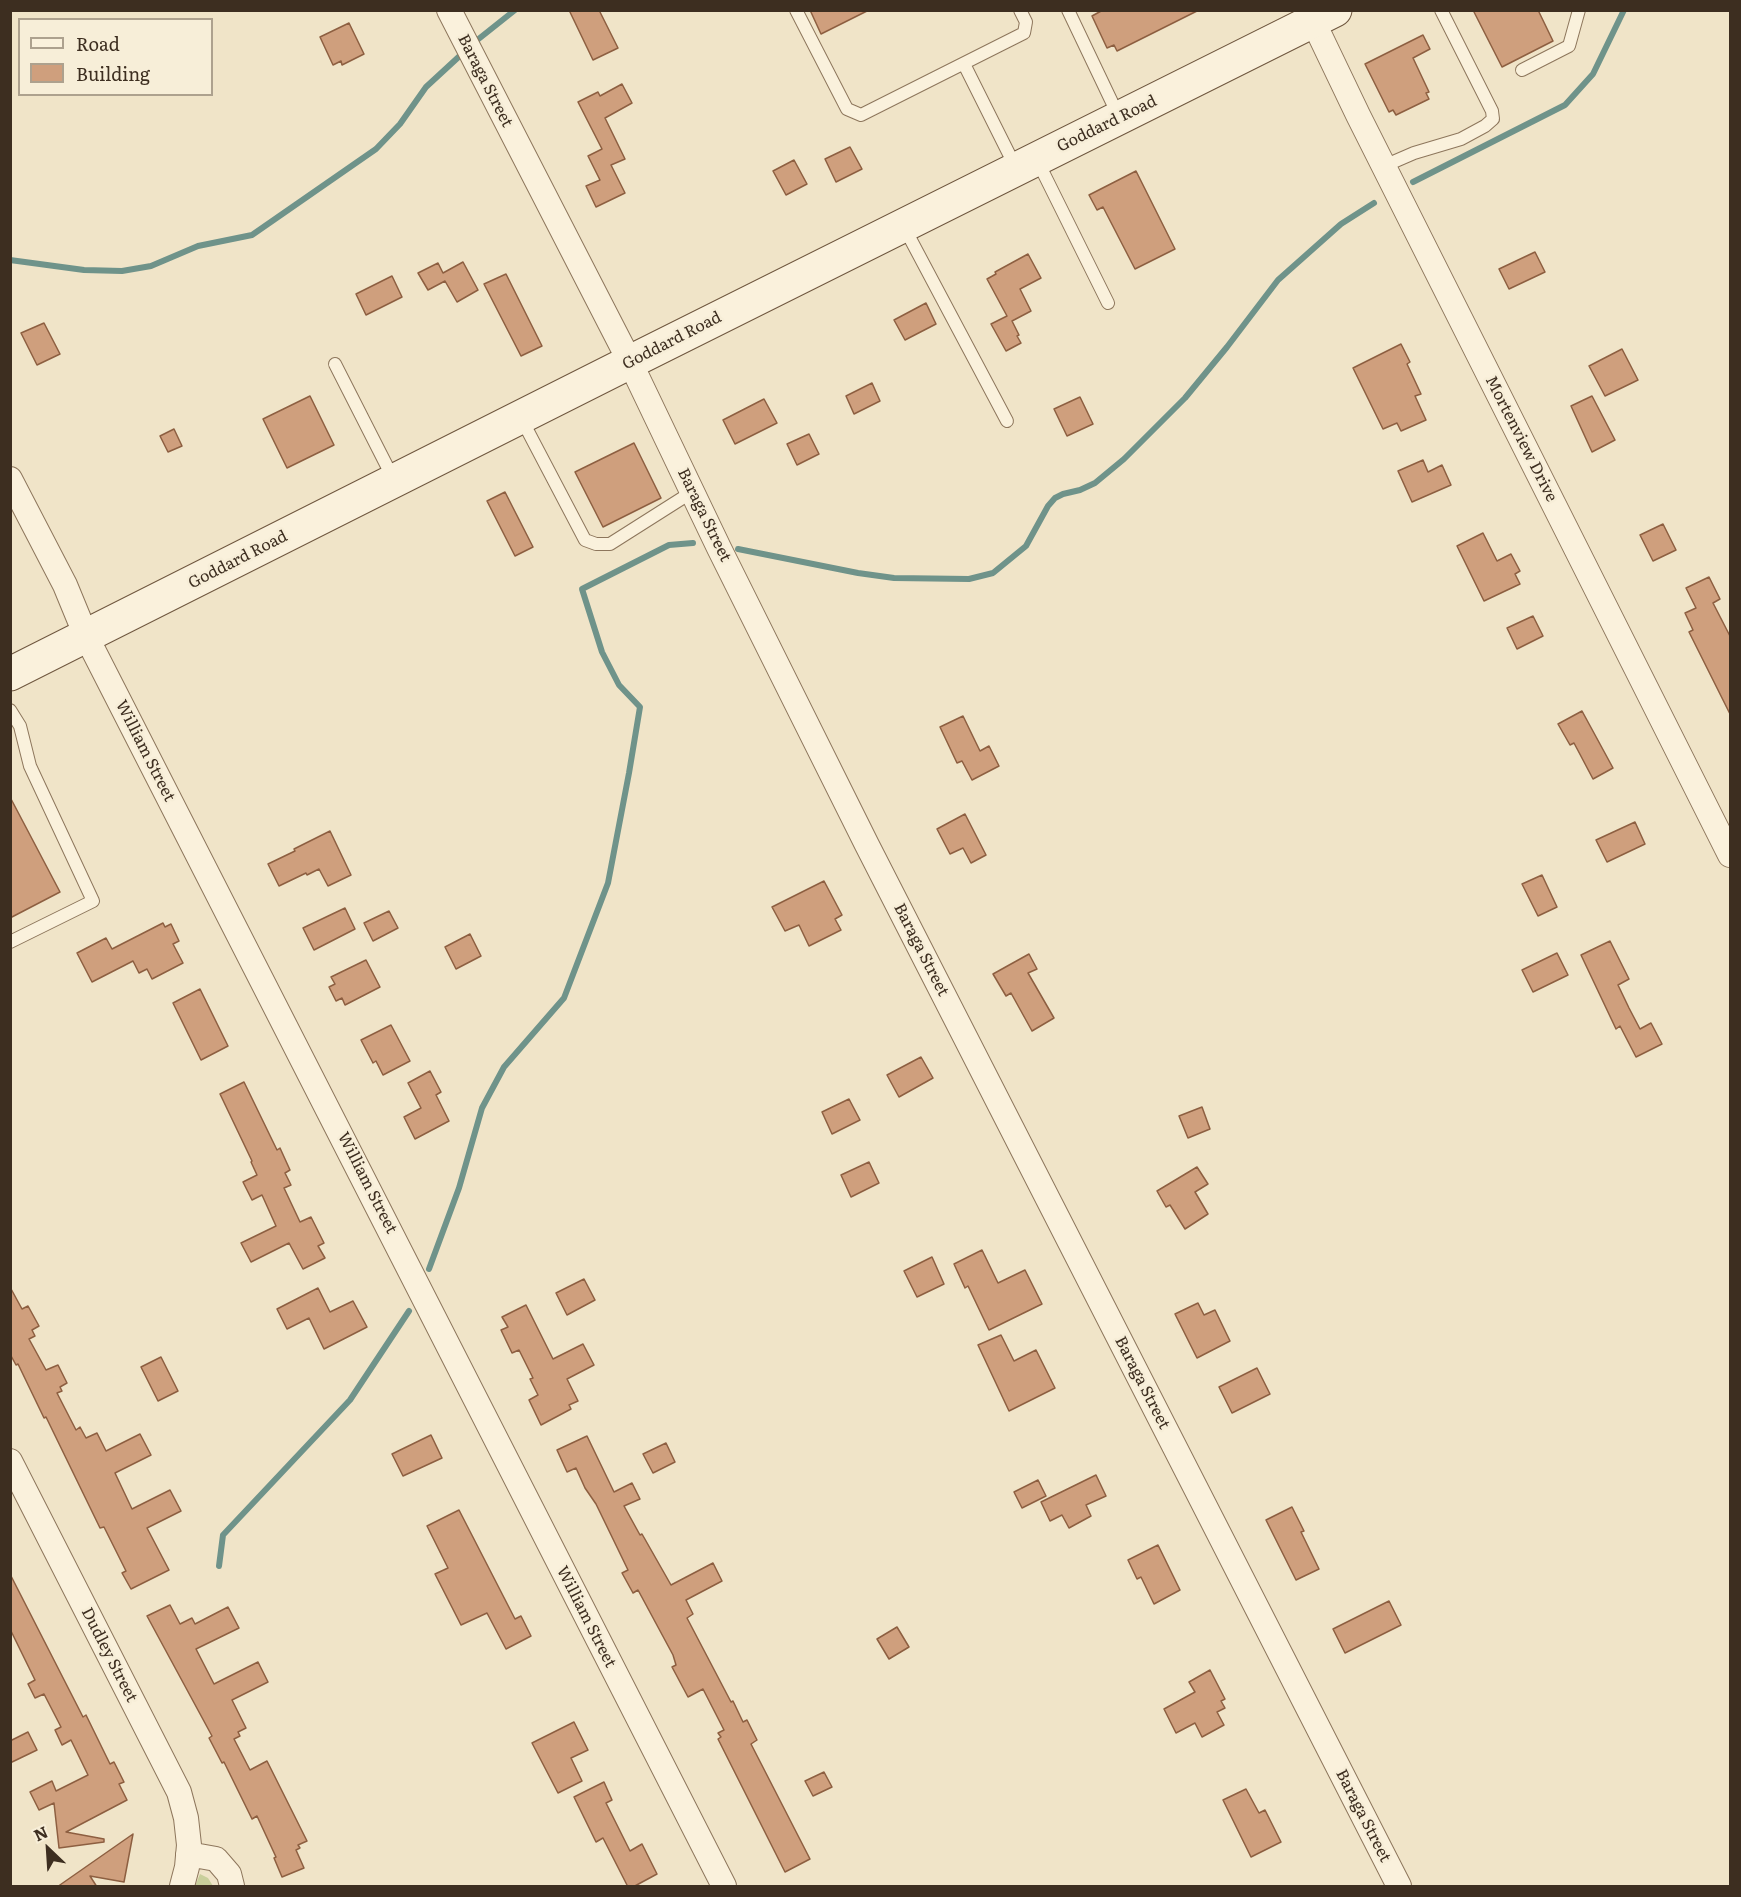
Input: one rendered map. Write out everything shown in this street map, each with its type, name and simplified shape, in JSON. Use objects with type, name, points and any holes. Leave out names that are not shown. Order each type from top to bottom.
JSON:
[{"type":"main road","name":"Goddard Road","points":[[10,674],[1324,16]]},
{"type":"street","name":"Baraga Street","points":[[450,10],[630,363],[867,845],[1399,1887]]},
{"type":"street","name":"Mortenview Drive","points":[[1324,16],[1358,116],[1731,855]]},
{"type":"street","name":"William Street","points":[[10,479],[65,585],[86,636],[724,1887]]},
{"type":"street","name":"Dudley Street","points":[[10,1461],[179,1792],[186,1818],[188,1854],[182,1887]]},
{"type":"street","points":[[188,1854],[216,1859],[229,1874],[232,1887]]},
{"type":"lane","points":[[796,10],[847,109],[861,115],[1024,33],[1026,22],[1020,10]]},
{"type":"lane","points":[[1068,10],[1120,118]]},
{"type":"lane","points":[[1384,166],[1414,153],[1461,139],[1493,119],[1492,111],[1441,10]]},
{"type":"lane","points":[[1522,70],[1569,46],[1579,10]]},
{"type":"lane","points":[[964,64],[1027,164],[1108,303]]},
{"type":"lane","points":[[904,226],[1007,421]]},
{"type":"lane","points":[[335,364],[395,481]]},
{"type":"lane","points":[[521,417],[585,540],[596,544],[610,544],[692,492]]},
{"type":"lane","points":[[10,710],[20,726],[30,766],[93,901],[10,942]]},
{"type":"green space","points":[[200,1874],[208,1878],[213,1886],[195,1886]]},
{"type":"building","points":[[569,10],[599,10],[618,48],[593,60]]},
{"type":"building","points":[[810,10],[869,10],[821,34]]},
{"type":"building","points":[[1103,10],[1199,10],[1117,51],[1114,45],[1107,48],[1092,16]]},
{"type":"building","points":[[1473,10],[1538,10],[1553,41],[1502,67]]},
{"type":"building","points":[[349,23],[364,54],[342,65],[341,61],[333,65],[320,37]]},
{"type":"building","points":[[1423,35],[1430,49],[1413,58],[1429,92],[1426,93],[1429,99],[1396,115],[1393,110],[1389,112],[1365,64]]},
{"type":"building","points":[[622,84],[632,103],[605,118],[625,159],[611,165],[625,193],[596,207],[586,186],[600,180],[588,156],[602,149],[578,102],[598,92],[600,96]]},
{"type":"building","points":[[850,147],[862,169],[836,182],[825,159]]},
{"type":"building","points":[[794,160],[807,184],[786,195],[773,171]]},
{"type":"building","points":[[1136,171],[1175,249],[1135,269],[1103,207],[1097,210],[1089,195]]},
{"type":"building","points":[[1535,252],[1545,272],[1509,289],[1499,269]]},
{"type":"building","points":[[1028,254],[1041,278],[1020,289],[1031,311],[1012,321],[1021,343],[1006,351],[991,324],[1007,316],[987,279],[996,274],[995,272]]},
{"type":"building","points":[[463,262],[478,290],[457,302],[445,281],[428,290],[418,273],[438,263],[443,273]]},
{"type":"building","points":[[506,274],[542,346],[521,356],[484,284]]},
{"type":"building","points":[[392,276],[402,297],[366,315],[356,294]]},
{"type":"building","points":[[926,303],[936,324],[905,340],[894,320]]},
{"type":"building","points":[[44,323],[60,354],[37,365],[21,333]]},
{"type":"building","points":[[1401,344],[1410,362],[1407,364],[1421,394],[1415,396],[1426,420],[1401,431],[1397,423],[1383,429],[1353,368]]},
{"type":"building","points":[[1622,349],[1638,380],[1605,396],[1589,366]]},
{"type":"building","points":[[872,383],[880,401],[854,414],[846,396]]},
{"type":"building","points":[[310,396],[334,445],[287,468],[263,419]]},
{"type":"building","points":[[1592,396],[1615,440],[1592,452],[1571,406]]},
{"type":"building","points":[[1080,397],[1093,424],[1067,436],[1054,409]]},
{"type":"building","points":[[764,399],[777,423],[735,444],[723,420]]},
{"type":"building","points":[[174,429],[182,446],[168,452],[160,436]]},
{"type":"building","points":[[809,434],[819,454],[797,465],[787,444]]},
{"type":"building","points":[[634,443],[661,498],[603,527],[575,472]]},
{"type":"building","points":[[1423,460],[1428,472],[1442,465],[1451,485],[1412,502],[1398,471]]},
{"type":"building","points":[[505,492],[533,547],[515,556],[487,501]]},
{"type":"building","points":[[1663,524],[1676,550],[1653,561],[1640,535]]},
{"type":"building","points":[[1483,533],[1497,561],[1511,554],[1520,571],[1515,574],[1520,584],[1484,601],[1457,546]]},
{"type":"building","points":[[1709,577],[1720,599],[1713,603],[1731,638],[1731,716],[1689,632],[1693,630],[1685,613],[1696,608],[1686,588]]},
{"type":"building","points":[[1533,616],[1543,636],[1517,649],[1507,628]]},
{"type":"building","points":[[1582,711],[1613,768],[1593,779],[1574,743],[1570,745],[1558,724]]},
{"type":"building","points":[[963,716],[980,751],[989,746],[999,766],[972,780],[962,761],[957,763],[940,727]]},
{"type":"building","points":[[10,797],[60,892],[10,918]]},
{"type":"building","points":[[965,814],[986,855],[971,863],[963,848],[950,854],[937,829]]},
{"type":"building","points":[[1635,822],[1645,844],[1607,862],[1596,840]]},
{"type":"building","points":[[330,831],[351,875],[328,886],[319,869],[279,886],[268,864]]},
{"type":"building","points":[[1542,875],[1557,907],[1538,916],[1522,884]]},
{"type":"building","points":[[824,881],[842,915],[835,919],[841,930],[809,946],[799,925],[785,931],[772,907]]},
{"type":"building","points":[[345,908],[355,929],[314,950],[303,928]]},
{"type":"building","points":[[389,911],[398,928],[373,941],[364,923]]},
{"type":"building","points":[[163,923],[165,927],[171,924],[179,941],[173,944],[183,963],[152,979],[147,969],[139,973],[133,961],[92,982],[77,953],[106,938],[112,949]]},
{"type":"building","points":[[470,934],[481,956],[456,969],[445,947]]},
{"type":"building","points":[[1610,941],[1629,979],[1618,985],[1629,1008],[1640,1029],[1651,1023],[1662,1044],[1636,1057],[1620,1026],[1616,1029],[1581,955]]},
{"type":"building","points":[[1557,953],[1568,975],[1533,992],[1522,970]]},
{"type":"building","points":[[1029,954],[1037,969],[1028,973],[1054,1018],[1032,1031],[1011,993],[1006,996],[993,974]]},
{"type":"building","points":[[366,960],[380,987],[345,1005],[342,998],[336,1001],[329,987],[335,984],[331,977]]},
{"type":"building","points":[[200,989],[228,1046],[201,1060],[173,1003]]},
{"type":"building","points":[[391,1025],[410,1061],[383,1075],[376,1061],[373,1063],[361,1040]]},
{"type":"building","points":[[921,1057],[933,1078],[899,1097],[887,1075]]},
{"type":"building","points":[[430,1071],[441,1092],[436,1095],[449,1121],[415,1139],[404,1117],[421,1108],[408,1083]]},
{"type":"building","points":[[244,1082],[277,1150],[280,1148],[290,1170],[285,1173],[291,1185],[284,1188],[300,1222],[311,1217],[324,1243],[318,1246],[325,1258],[303,1269],[289,1243],[251,1262],[241,1243],[276,1226],[262,1195],[252,1200],[243,1182],[257,1175],[220,1094]]},
{"type":"building","points":[[849,1099],[860,1120],[832,1134],[822,1112]]},
{"type":"building","points":[[1202,1107],[1210,1129],[1188,1138],[1179,1116]]},
{"type":"building","points":[[869,1162],[879,1183],[851,1197],[841,1175]]},
{"type":"building","points":[[1197,1167],[1208,1184],[1195,1192],[1208,1214],[1185,1229],[1170,1205],[1166,1207],[1157,1191]]},
{"type":"building","points":[[982,1250],[998,1283],[1025,1270],[1042,1304],[989,1330],[968,1286],[965,1288],[954,1264]]},
{"type":"building","points":[[932,1257],[944,1284],[917,1297],[904,1271]]},
{"type":"building","points":[[584,1279],[595,1300],[567,1315],[556,1293]]},
{"type":"building","points":[[10,1287],[22,1309],[28,1306],[39,1326],[32,1330],[35,1336],[29,1339],[46,1370],[58,1365],[67,1383],[60,1387],[62,1391],[57,1393],[76,1430],[80,1427],[86,1438],[97,1433],[106,1451],[140,1434],[151,1455],[115,1473],[132,1509],[170,1490],[181,1511],[147,1528],[169,1570],[131,1589],[122,1573],[126,1571],[104,1527],[100,1528],[46,1417],[44,1418],[18,1364],[16,1365],[10,1354]]},
{"type":"building","points":[[318,1288],[330,1312],[353,1301],[367,1327],[324,1349],[309,1318],[287,1329],[277,1309]]},
{"type":"building","points":[[1198,1303],[1204,1315],[1215,1310],[1230,1341],[1197,1358],[1175,1314]]},
{"type":"building","points":[[526,1305],[553,1359],[583,1344],[594,1365],[567,1379],[578,1401],[569,1405],[571,1409],[541,1425],[529,1400],[538,1395],[530,1379],[533,1378],[519,1350],[512,1353],[501,1330],[508,1327],[502,1317]]},
{"type":"building","points":[[1001,1335],[1014,1361],[1036,1350],[1055,1388],[1009,1411],[978,1345]]},
{"type":"building","points":[[161,1357],[178,1391],[158,1401],[141,1367]]},
{"type":"building","points":[[1257,1368],[1270,1394],[1232,1413],[1219,1387]]},
{"type":"building","points":[[431,1435],[442,1458],[403,1476],[392,1454]]},
{"type":"building","points":[[587,1436],[614,1492],[632,1483],[640,1499],[624,1506],[671,1585],[713,1563],[722,1581],[686,1600],[693,1614],[687,1618],[731,1702],[733,1701],[743,1722],[747,1720],[757,1740],[751,1744],[810,1859],[785,1872],[718,1739],[721,1737],[718,1733],[724,1730],[703,1689],[688,1697],[672,1667],[676,1665],[673,1655],[638,1590],[633,1593],[622,1573],[628,1570],[596,1504],[585,1488],[576,1468],[567,1472],[557,1450]]},
{"type":"building","points":[[666,1443],[675,1462],[653,1473],[643,1454]]},
{"type":"building","points":[[1096,1475],[1106,1496],[1086,1505],[1091,1516],[1069,1528],[1062,1515],[1050,1521],[1041,1502]]},
{"type":"building","points":[[1038,1480],[1046,1496],[1022,1508],[1014,1492]]},
{"type":"building","points":[[1292,1507],[1319,1569],[1296,1580],[1266,1520]]},
{"type":"building","points":[[459,1510],[515,1619],[521,1616],[531,1636],[506,1649],[487,1613],[461,1625],[435,1574],[448,1568],[427,1526]]},
{"type":"building","points":[[1158,1545],[1180,1590],[1154,1604],[1141,1577],[1137,1579],[1128,1560]]},
{"type":"building","points":[[10,1574],[83,1717],[86,1715],[110,1764],[114,1762],[124,1782],[119,1784],[127,1800],[66,1832],[104,1839],[104,1842],[59,1848],[54,1803],[39,1810],[30,1792],[52,1781],[56,1791],[88,1775],[71,1740],[62,1745],[55,1730],[61,1727],[44,1694],[35,1698],[28,1684],[35,1680],[10,1629]]},
{"type":"building","points":[[1389,1601],[1401,1625],[1345,1653],[1333,1629]]},
{"type":"building","points":[[170,1605],[180,1624],[192,1618],[195,1624],[228,1607],[239,1628],[196,1649],[214,1684],[258,1662],[268,1682],[232,1700],[246,1728],[238,1732],[240,1736],[234,1739],[250,1770],[267,1761],[307,1841],[298,1845],[300,1848],[296,1850],[304,1868],[282,1877],[274,1858],[276,1857],[257,1816],[252,1819],[224,1762],[222,1763],[209,1738],[212,1736],[147,1616]]},
{"type":"building","points":[[897,1627],[909,1647],[889,1659],[877,1639]]},
{"type":"building","points":[[1210,1670],[1225,1699],[1221,1701],[1225,1708],[1217,1712],[1224,1725],[1202,1737],[1195,1723],[1176,1733],[1164,1709],[1195,1692],[1189,1682]]},
{"type":"building","points":[[574,1722],[588,1750],[571,1758],[582,1781],[558,1793],[532,1743]]},
{"type":"building","points":[[28,1732],[37,1750],[10,1763],[10,1741]]},
{"type":"building","points":[[824,1772],[832,1787],[813,1796],[805,1781]]},
{"type":"building","points":[[604,1782],[612,1800],[606,1803],[630,1851],[642,1844],[657,1874],[633,1887],[628,1887],[603,1838],[596,1842],[574,1797]]},
{"type":"building","points":[[1246,1789],[1259,1813],[1265,1810],[1281,1842],[1251,1857],[1223,1800]]},
{"type":"building","points":[[133,1834],[124,1882],[90,1876],[97,1887],[57,1887]]},
{"type":"waterway","points":[[471,45],[515,10]]},
{"type":"waterway","points":[[1413,182],[1565,105],[1593,74],[1624,10]]},
{"type":"waterway","points":[[10,260],[84,270],[122,271],[151,266],[198,246],[252,235],[376,149],[400,124],[426,87],[464,52]]},
{"type":"waterway","points":[[738,549],[894,578],[969,579],[993,573],[1026,546],[1048,506],[1055,498],[1095,483],[1124,459],[1185,398],[1278,280],[1341,224],[1374,203]]},
{"type":"waterway","points":[[429,1269],[459,1188],[482,1108],[504,1067],[564,998],[608,883],[640,707],[619,685],[602,652],[582,589],[669,545],[693,543]]},
{"type":"waterway","points":[[219,1566],[223,1535],[350,1400],[409,1311]]}]
